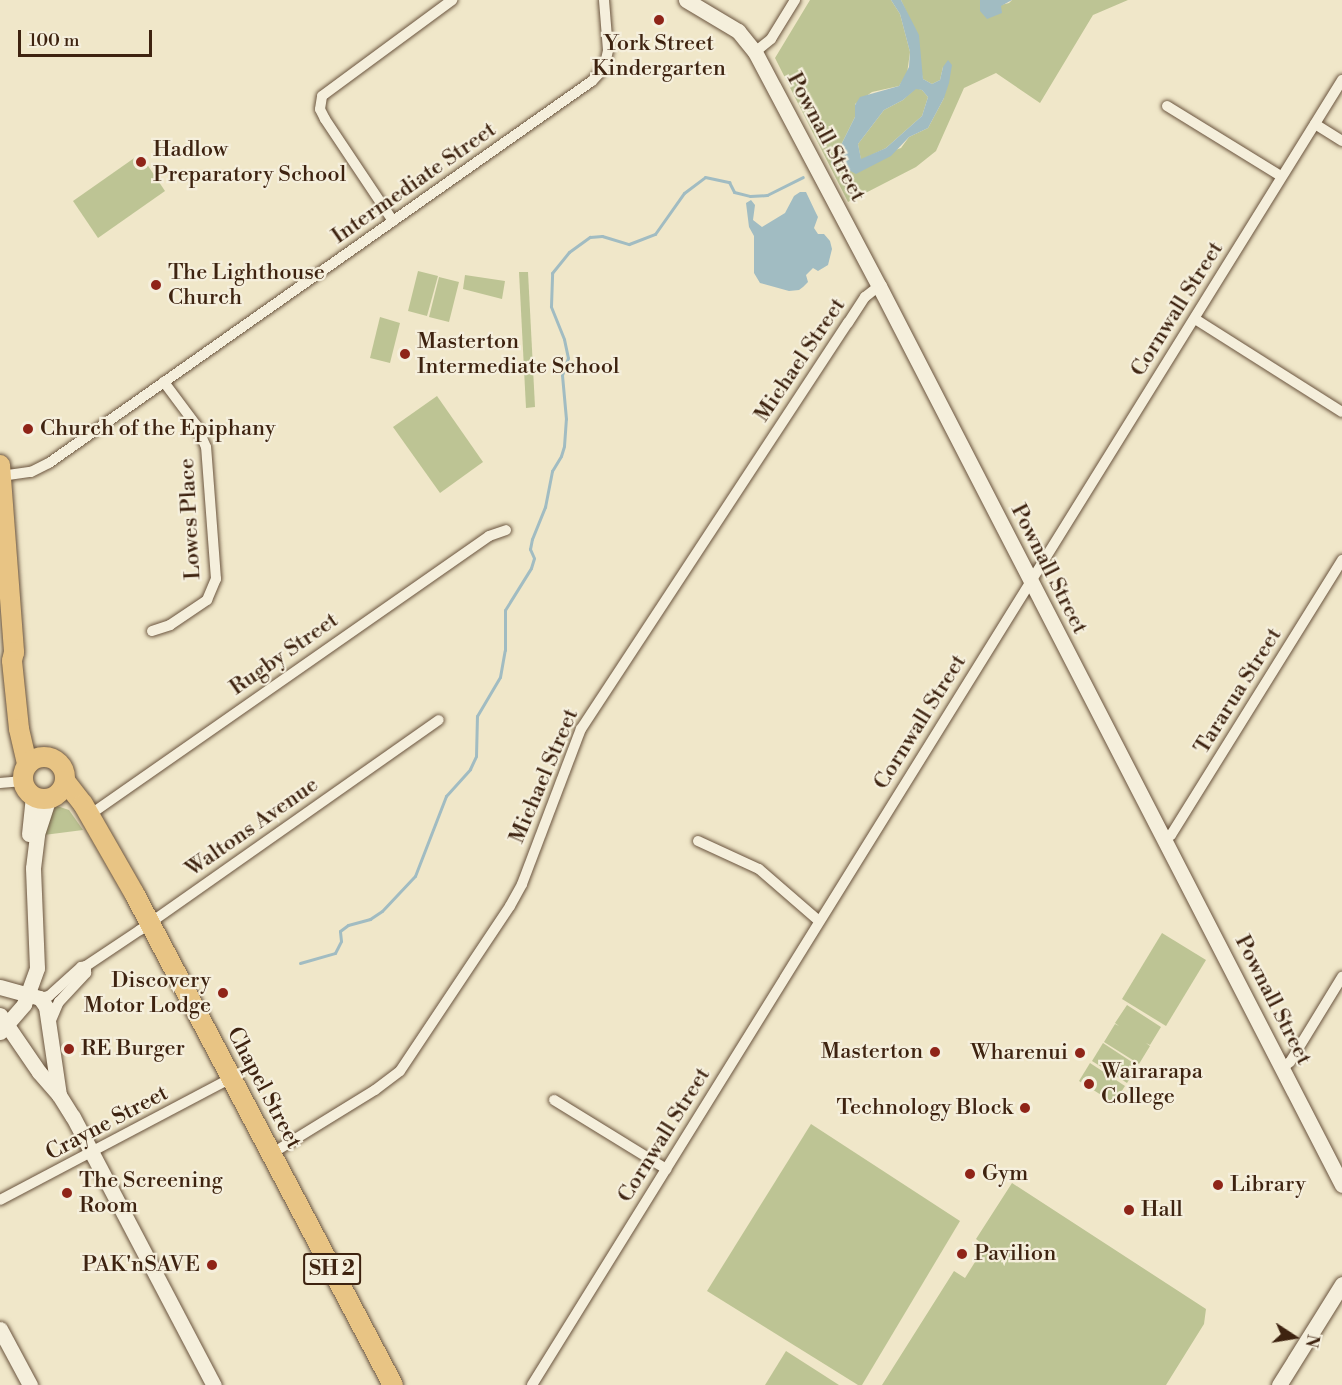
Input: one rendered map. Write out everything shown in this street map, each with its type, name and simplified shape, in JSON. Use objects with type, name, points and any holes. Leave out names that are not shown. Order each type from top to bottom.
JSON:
[{"type":"highway","name":"SH 2","points":[[0,470],[14,652],[12,661],[19,729],[42,786],[61,764],[47,756],[27,729],[19,661],[14,652]]},
{"type":"highway","points":[[42,786],[38,757],[47,756]]},
{"type":"highway","name":"Chapel Street","points":[[42,786],[88,816],[149,923],[393,1385]]},
{"type":"street","points":[[393,221],[325,119],[320,109],[322,96],[452,0]]},
{"type":"street","name":"Intermediate Street","points":[[0,470],[40,469],[592,81],[604,68],[608,50],[604,0]]},
{"type":"street","name":"Pownall Street","points":[[686,0],[738,31],[755,52],[879,286],[1342,1185]]},
{"type":"street","points":[[755,52],[771,39],[795,0]]},
{"type":"street","name":"Cornwall Street","points":[[532,1385],[1342,80]]},
{"type":"street","points":[[1167,106],[1281,176]]},
{"type":"street","points":[[1315,124],[1342,141]]},
{"type":"street","name":"Michael Street","points":[[271,1154],[375,1090],[400,1071],[484,947],[514,898],[581,729],[848,323],[866,297],[879,286]]},
{"type":"street","points":[[1195,319],[1342,412]]},
{"type":"street","name":"Lowes Place","points":[[152,631],[170,625],[207,600],[216,579],[206,447],[196,425],[164,382]]},
{"type":"street","name":"Rugby Street","points":[[88,816],[489,536],[506,530]]},
{"type":"street","name":"Tararua Street","points":[[1164,839],[1171,835],[1342,560]]},
{"type":"street","name":"Waltons Avenue","points":[[35,996],[49,996],[81,967],[86,966],[149,923],[439,720]]},
{"type":"street","points":[[0,783],[42,786],[27,857],[33,868],[39,954],[35,996],[2,1024],[59,1095],[92,1153],[213,1385]]},
{"type":"street","points":[[698,841],[759,869],[819,921]]},
{"type":"street","name":"Waltons Avenue","points":[[49,1025],[59,1002],[86,973],[86,966]]},
{"type":"street","points":[[1282,1068],[1290,1062],[1342,977]]},
{"type":"street","points":[[0,987],[35,996],[48,1014],[59,1095]]},
{"type":"street","name":"Crayne Street","points":[[0,1200],[231,1078]]},
{"type":"street","points":[[554,1100],[666,1169]]},
{"type":"street","points":[[1279,1385],[1342,1284]]},
{"type":"street","points":[[0,1329],[30,1385]]},
{"type":"green space","points":[[810,0],[891,0],[900,14],[910,52],[907,74],[899,86],[872,92],[855,104],[855,117],[838,151],[845,168],[901,148],[909,137],[928,128],[944,98],[943,67],[940,80],[932,84],[923,79],[907,13],[901,0],[980,0],[980,10],[1009,3],[1012,0],[1128,0],[1093,15],[1040,103],[996,73],[964,88],[936,151],[916,167],[848,202],[775,58]]},
{"type":"green space","points":[[916,88],[922,90],[928,97],[922,116],[886,148],[861,160],[858,144],[884,110],[903,100]]},
{"type":"green space","points":[[140,154],[165,191],[98,238],[73,201]]},
{"type":"green space","points":[[418,271],[438,276],[427,316],[408,311]]},
{"type":"green space","points":[[519,272],[528,272],[535,407],[526,408]]},
{"type":"green space","points":[[465,275],[505,281],[502,299],[463,289]]},
{"type":"green space","points":[[439,277],[459,282],[449,322],[429,317]]},
{"type":"green space","points":[[380,317],[400,323],[390,363],[370,358]]},
{"type":"green space","points":[[437,396],[483,462],[440,493],[393,427]]},
{"type":"green space","points":[[54,807],[69,810],[83,830],[44,835]]},
{"type":"green space","points":[[1162,933],[1206,960],[1166,1026],[1122,999]]},
{"type":"green space","points":[[1127,1005],[1161,1027],[1150,1045],[1146,1043],[1150,1046],[1139,1064],[1104,1042],[1115,1024],[1119,1026],[1115,1023]]},
{"type":"green space","points":[[1103,1043],[1138,1066],[1127,1083],[1092,1061]]},
{"type":"green space","points":[[1090,1063],[1125,1086],[1114,1103],[1079,1081]]},
{"type":"green space","points":[[811,1124],[960,1221],[862,1385],[858,1385],[707,1291]]},
{"type":"green space","points":[[1012,1183],[1206,1309],[1204,1324],[1166,1385],[882,1385],[954,1271],[965,1278],[985,1246],[976,1239]]},
{"type":"green space","points":[[786,1351],[839,1385],[765,1385]]},
{"type":"water","points":[[891,0],[901,0],[919,35],[923,79],[932,84],[940,80],[943,67],[948,60],[952,65],[949,83],[944,98],[928,128],[909,137],[891,156],[856,174],[845,168],[838,151],[855,117],[855,105],[860,97],[899,86],[909,67],[910,52],[900,14]],"holes":[[[916,89],[922,90],[928,97],[922,116],[886,148],[861,159],[858,144],[884,110],[903,100]]]},
{"type":"water","points":[[980,0],[1012,0],[1001,6],[1002,13],[987,19],[980,11]]},
{"type":"water","points":[[800,192],[806,192],[818,217],[814,228],[818,234],[824,234],[830,241],[832,249],[828,265],[818,271],[813,268],[806,275],[808,282],[803,287],[789,291],[760,283],[754,273],[754,236],[749,227],[746,203],[751,200],[755,205],[753,220],[762,227],[785,213],[794,196]]},
{"type":"waterway","points":[[832,162],[841,158]]},
{"type":"waterway","points":[[300,963],[335,953],[341,941],[340,931],[348,925],[370,919],[382,911],[415,876],[446,796],[470,769],[476,756],[477,716],[500,677],[505,650],[505,610],[531,568],[534,558],[530,549],[532,539],[545,507],[552,471],[564,446],[566,419],[562,375],[568,358],[564,339],[551,306],[552,273],[569,252],[590,237],[602,236],[629,244],[655,234],[684,193],[705,177],[729,182],[734,192],[750,196],[767,195],[803,177]]},
{"type":"place","name":"York Street Kindergarten","points":[[659,20]]},
{"type":"place","name":"Hadlow Preparatory School","points":[[141,162]]},
{"type":"place","name":"The Lighthouse Church","points":[[156,285]]},
{"type":"place","name":"Masterton Intermediate School","points":[[405,354]]},
{"type":"place","name":"Church of the Epiphany","points":[[28,429]]},
{"type":"place","name":"Discovery Motor Lodge","points":[[223,993]]},
{"type":"place","name":"RE Burger","points":[[69,1049]]},
{"type":"place","name":"Masterton","points":[[935,1052]]},
{"type":"place","name":"Wharenui","points":[[1080,1053]]},
{"type":"place","name":"Wairarapa College","points":[[1089,1084]]},
{"type":"place","name":"Technology Block","points":[[1025,1108]]},
{"type":"place","name":"Gym","points":[[970,1174]]},
{"type":"place","name":"Library","points":[[1218,1185]]},
{"type":"place","name":"The Screening Room","points":[[67,1193]]},
{"type":"place","name":"Hall","points":[[1129,1210]]},
{"type":"place","name":"Pavilion","points":[[962,1254]]},
{"type":"place","name":"PAK'nSAVE","points":[[212,1265]]}]
